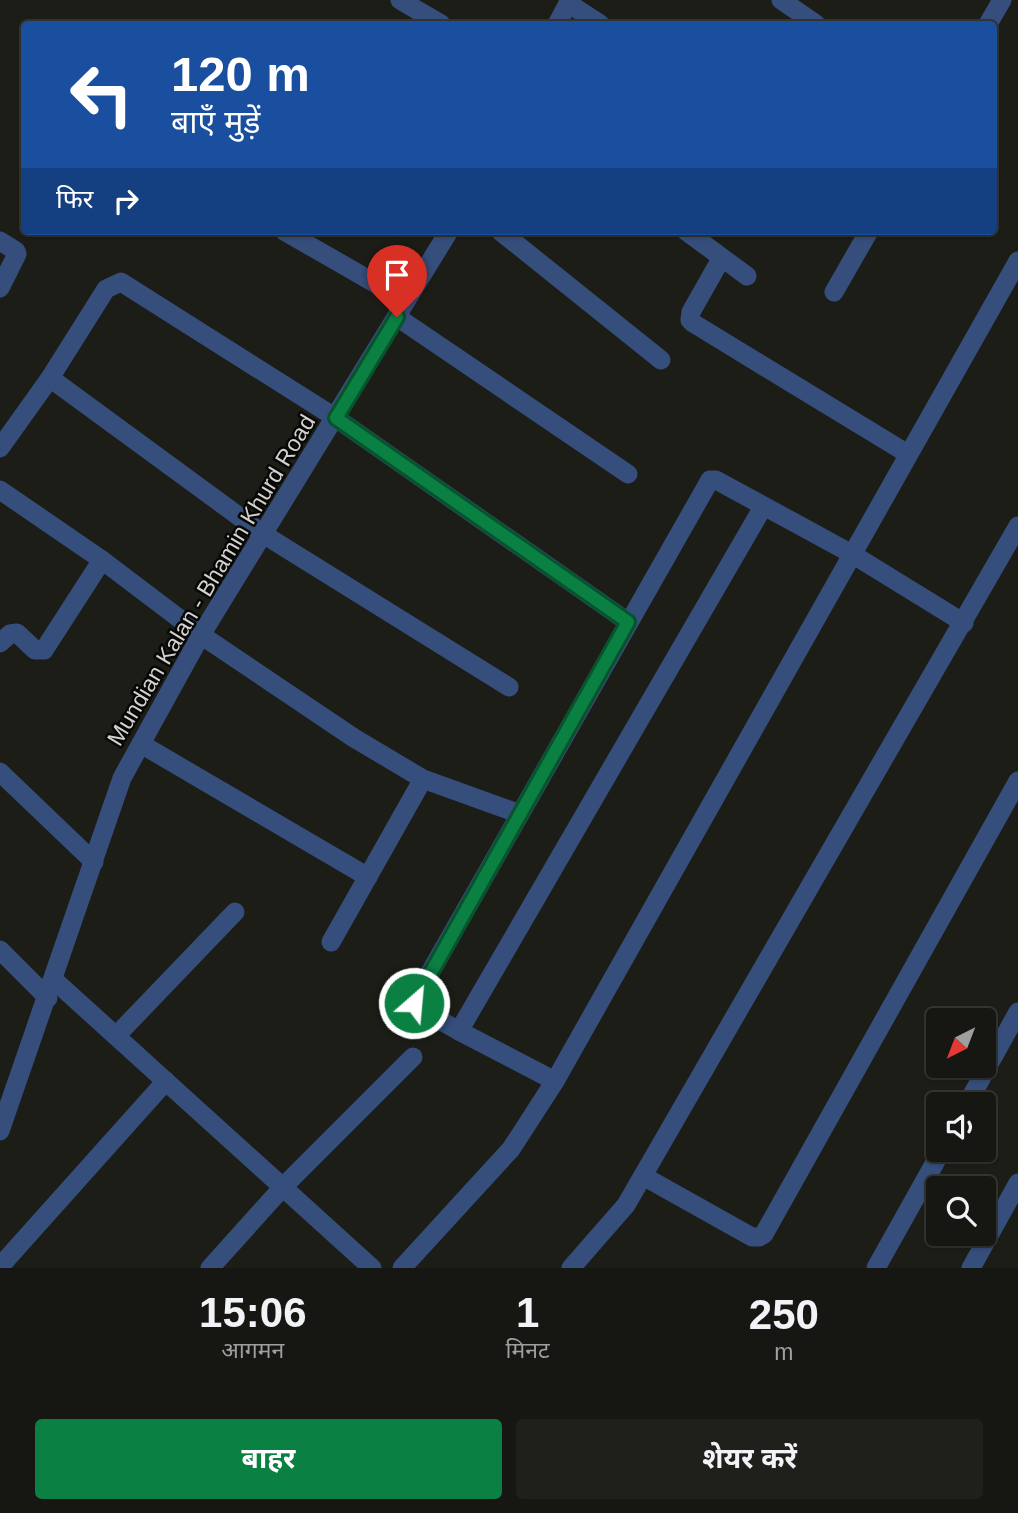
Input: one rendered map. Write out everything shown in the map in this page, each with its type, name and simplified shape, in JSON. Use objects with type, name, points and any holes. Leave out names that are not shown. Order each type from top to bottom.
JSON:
[{"type":"street","points":[[400,0],[437,21]]},
{"type":"street","points":[[781,0],[812,21]]},
{"type":"street","points":[[990,21],[1002,0]]},
{"type":"street","points":[[559,21],[569,2],[596,21]]},
{"type":"street","points":[[290,235],[402,309],[628,474]]},
{"type":"street","name":"Mundian Kalan - Bhamin Khurd Road","points":[[0,1130],[122,778],[201,635],[447,235]]},
{"type":"street","points":[[504,235],[661,360]]},
{"type":"street","points":[[691,235],[747,276]]},
{"type":"street","points":[[834,292],[867,235]]},
{"type":"street","points":[[0,240],[17,254],[0,288]]},
{"type":"street","points":[[722,259],[691,312],[690,320],[908,454]]},
{"type":"street","points":[[402,1268],[511,1149],[555,1080],[1018,261]]},
{"type":"street","points":[[0,448],[50,378],[106,289],[121,282],[336,418],[628,622]]},
{"type":"street","points":[[50,378],[263,534],[509,687]]},
{"type":"street","points":[[555,1080],[418,1008],[415,999],[710,480],[716,480],[852,554],[964,623]]},
{"type":"street","points":[[0,490],[102,560],[201,635],[354,738],[423,779],[520,814]]},
{"type":"street","points":[[459,1031],[763,507]]},
{"type":"street","points":[[571,1268],[614,1222],[643,1176],[1018,526]]},
{"type":"street","points":[[0,643],[10,634],[17,633],[35,650],[44,650],[102,560]]},
{"type":"street","points":[[141,744],[368,877]]},
{"type":"street","points":[[0,772],[94,862]]},
{"type":"street","points":[[331,942],[423,779]]},
{"type":"street","points":[[643,1176],[752,1237],[764,1234],[1018,781]]},
{"type":"street","points":[[116,1036],[236,912]]},
{"type":"street","points":[[0,950],[116,1036],[372,1268]]},
{"type":"street","points":[[974,1092],[1018,1012]]},
{"type":"street","points":[[210,1268],[283,1187],[413,1057]]},
{"type":"street","points":[[5,1263],[166,1081]]},
{"type":"street","points":[[876,1268],[935,1162]]},
{"type":"street","points":[[971,1268],[1018,1183]]},
{"type":"route","points":[[397,317],[336,418],[628,622],[414,1003]]}]
